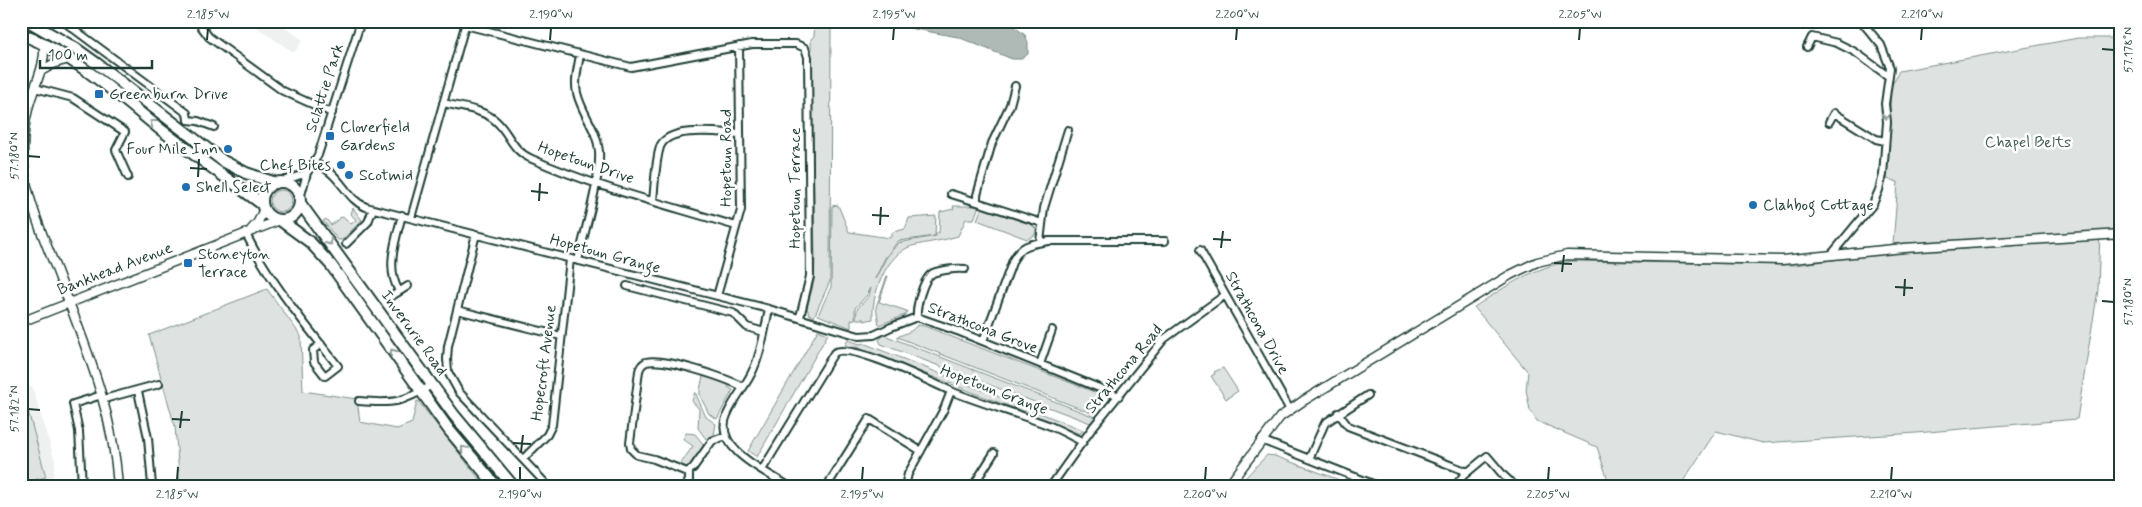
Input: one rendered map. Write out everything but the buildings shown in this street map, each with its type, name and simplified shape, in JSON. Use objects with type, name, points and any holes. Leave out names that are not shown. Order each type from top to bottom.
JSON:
[{"type":"main road","points":[[21,34],[44,44],[69,59],[263,206],[270,216],[280,220],[294,214],[300,201],[293,187],[237,169],[181,130],[75,48],[28,21]]},
{"type":"main road","points":[[263,206],[264,192],[270,185],[278,182]]},
{"type":"main road","name":"Inverurie Road","points":[[300,201],[432,384],[478,445],[510,482]]},
{"type":"main road","name":"Inverurie Road","points":[[280,220],[314,245],[331,265],[449,430],[496,486]]},
{"type":"street","points":[[63,21],[187,113],[188,120],[181,130]]},
{"type":"street","points":[[198,21],[209,38],[283,90],[332,113]]},
{"type":"street","name":"Sclattie Park","points":[[300,201],[307,174],[314,163],[332,113],[361,21]]},
{"type":"street","points":[[1830,255],[1872,204],[1879,190],[1883,175],[1886,141],[1885,104],[1890,68],[1881,45],[1861,21]]},
{"type":"street","points":[[411,218],[466,23],[580,55],[631,67],[739,46]]},
{"type":"street","points":[[1807,47],[1812,36],[1837,43],[1855,52],[1888,76]]},
{"type":"street","points":[[44,44],[45,57],[24,131],[26,178],[44,240],[103,397],[112,433],[118,486]]},
{"type":"street","name":"Hopetoun Terrace","points":[[739,46],[796,44],[805,48],[808,57],[810,276],[800,317]]},
{"type":"street","name":"Hopetoun Road","points":[[717,296],[741,210],[739,46]]},
{"type":"street","points":[[578,261],[599,163],[595,131],[577,93],[580,55]]},
{"type":"street","points":[[41,71],[54,62],[69,59]]},
{"type":"street","points":[[977,202],[977,195],[992,143],[1010,105],[1015,86]]},
{"type":"street","points":[[35,88],[74,98],[126,132],[116,150],[128,177]]},
{"type":"street","name":"Hopetoun Drive","points":[[443,103],[487,115],[497,122],[514,148],[522,154],[595,183],[736,226]]},
{"type":"street","points":[[1830,122],[1834,113],[1876,139],[1886,141]]},
{"type":"street","points":[[188,120],[198,120],[214,127]]},
{"type":"street","points":[[1040,242],[1044,208],[1068,130]]},
{"type":"street","points":[[653,200],[660,148],[665,139],[678,133],[740,134]]},
{"type":"street","points":[[314,163],[331,171],[356,202],[369,208],[368,222],[346,244]]},
{"type":"street","points":[[278,182],[307,174]]},
{"type":"street","points":[[951,194],[1042,224]]},
{"type":"street","points":[[263,206],[257,224],[247,233],[268,272],[338,366],[325,376],[314,362],[313,350],[321,344]]},
{"type":"street","name":"Hopetoun Grange","points":[[369,208],[800,317],[837,330]]},
{"type":"street","points":[[399,291],[394,280],[392,263],[402,215]]},
{"type":"street","name":"Bankhead Avenue","points":[[21,322],[280,220]]},
{"type":"street","points":[[476,234],[447,359],[453,382],[459,392],[548,486]]},
{"type":"street","points":[[1228,486],[1261,440],[1280,418],[1290,410],[1510,275],[1537,262],[1566,255],[1765,260],[1904,248],[2121,234]]},
{"type":"street","points":[[983,341],[1013,260],[1019,250],[1040,242],[1165,241]]},
{"type":"street","name":"Strathcona Drive","points":[[1200,250],[1290,410]]},
{"type":"street","name":"Hopecroft Avenue","points":[[523,459],[551,430],[570,259]]},
{"type":"street","points":[[917,317],[916,309],[928,278],[933,273],[959,268],[965,269]]},
{"type":"street","name":"Hopetoun Grange","points":[[632,275],[628,286],[733,313],[748,327],[764,332]]},
{"type":"street","points":[[392,296],[408,286]]},
{"type":"street","name":"Strathcona Road","points":[[1051,486],[1093,427],[1169,335],[1225,295]]},
{"type":"street","points":[[769,309],[754,368],[726,417],[726,436],[736,451],[762,470],[789,486]]},
{"type":"street","points":[[457,310],[561,336]]},
{"type":"street","name":"Strathcona Grove","points":[[837,330],[865,337],[874,336],[917,317],[939,323],[1119,396]]},
{"type":"street","points":[[1040,364],[1052,330]]},
{"type":"street","name":"Hopetoun Grange","points":[[762,470],[837,350],[873,357],[919,375],[951,391],[1049,426],[1083,442]]},
{"type":"street","points":[[726,436],[712,441],[689,471],[682,471],[669,464],[637,456],[631,449],[630,437],[640,367],[649,362],[670,364],[726,378],[743,387]]},
{"type":"street","points":[[82,486],[79,431],[73,404],[138,391],[159,384]]},
{"type":"street","points":[[359,401],[386,403],[403,401],[432,384]]},
{"type":"street","points":[[138,391],[148,438],[152,486]]},
{"type":"street","points":[[907,485],[908,474],[944,409],[951,391]]},
{"type":"street","points":[[1309,459],[1322,427],[1328,420],[1368,395]]},
{"type":"street","points":[[1338,414],[1348,426],[1468,472]]},
{"type":"street","points":[[827,486],[869,419],[921,451]]},
{"type":"street","points":[[1261,440],[1378,486]]},
{"type":"street","points":[[973,486],[980,469],[994,453]]},
{"type":"street","points":[[1456,486],[1468,472],[1487,456],[1515,486]]},
{"type":"street","points":[[686,486],[690,477],[689,471]]},
{"type":"street","points":[[1352,486],[1356,477]]},
{"type":"shaded area","points":[[248,21],[276,21],[303,40],[294,53]]},
{"type":"shaded area","points":[[886,21],[1007,21],[1025,35],[1028,42],[1028,54],[1021,59],[1012,59],[958,37],[893,25]]},
{"type":"shaded area","points":[[32,386],[55,461],[53,481],[42,486],[21,486],[21,392]]},
{"type":"green space","points":[[815,21],[831,21],[830,281],[814,317],[809,314],[807,308],[814,281],[815,258],[811,39],[814,36]]},
{"type":"green space","name":"Chapel Belts","points":[[2078,38],[2121,38],[2121,230],[2100,232],[2098,290],[2077,419],[1916,433],[1763,443],[1716,431],[1680,486],[1610,486],[1597,447],[1537,421],[1530,410],[1526,390],[1528,372],[1474,307],[1521,278],[1545,267],[1572,261],[1795,265],[1870,255],[2039,244],[2040,235],[1893,244],[1898,182],[1887,179],[1891,87],[1899,71]]},
{"type":"green space","points":[[281,190],[289,193],[292,201],[289,209],[281,212],[273,209],[270,201],[273,193]]},
{"type":"green space","points":[[838,205],[849,232],[890,238],[893,232],[905,229],[909,218],[936,216],[935,236],[898,241],[885,258],[875,279],[886,258],[898,243],[936,236],[936,233],[939,233],[940,212],[954,209],[953,206],[979,206],[974,219],[966,219],[958,236],[912,246],[903,250],[895,257],[882,276],[878,287],[873,309],[873,319],[864,321],[864,319],[856,319],[857,309],[869,296],[871,288],[855,308],[855,319],[851,320],[851,328],[818,315],[831,287],[832,206]]},
{"type":"green space","points":[[982,207],[1032,225],[1036,229],[1035,235],[1027,239],[977,220]]},
{"type":"green space","points":[[353,208],[362,220],[342,240],[338,240],[323,221],[326,219],[331,225],[341,217],[351,224],[356,220],[351,214]]},
{"type":"green space","points":[[887,276],[879,302],[907,311],[905,315],[879,325],[876,307]]},
{"type":"green space","points":[[267,289],[301,336],[303,391],[357,399],[360,422],[397,429],[412,423],[418,401],[485,486],[180,486],[175,427],[149,335]]},
{"type":"green space","points":[[918,325],[1097,393],[1104,401],[1094,414],[897,337],[911,331]]},
{"type":"green space","points":[[818,330],[828,334],[757,457],[748,451]]},
{"type":"green space","points":[[884,335],[1095,417],[1093,424],[881,344],[879,340]]},
{"type":"green space","points":[[848,340],[860,344],[863,343],[1083,430],[1080,434],[856,347],[852,348],[845,345]]},
{"type":"green space","points":[[1223,368],[1238,391],[1226,399],[1211,376],[1215,374],[1214,372]]},
{"type":"green space","points":[[703,376],[730,383],[728,387],[733,390],[717,419],[709,414],[700,396]]},
{"type":"green space","points":[[695,392],[706,417],[716,424],[714,435],[706,439],[698,428],[699,409],[692,401]]},
{"type":"green space","points":[[27,407],[46,477],[21,483],[21,409]]},
{"type":"green space","points":[[686,433],[695,434],[704,445],[692,465],[685,469],[679,466],[693,446],[683,439]]},
{"type":"green space","points":[[1267,455],[1275,456],[1345,482],[1343,486],[1267,486],[1245,478]]},
{"type":"place","name":"Greenburn Drive","points":[[99,94]]},
{"type":"place","name":"Cloverfield Gardens","points":[[330,136]]},
{"type":"place","name":"Four Mile Inn","points":[[228,149]]},
{"type":"place","name":"Chef Bites","points":[[341,165]]},
{"type":"place","name":"Scotmid","points":[[349,175]]},
{"type":"place","name":"Shell Select","points":[[186,187]]},
{"type":"place","name":"Clahbog Cottage","points":[[1753,205]]},
{"type":"place","name":"Stoneyton Terrace","points":[[188,263]]}]
